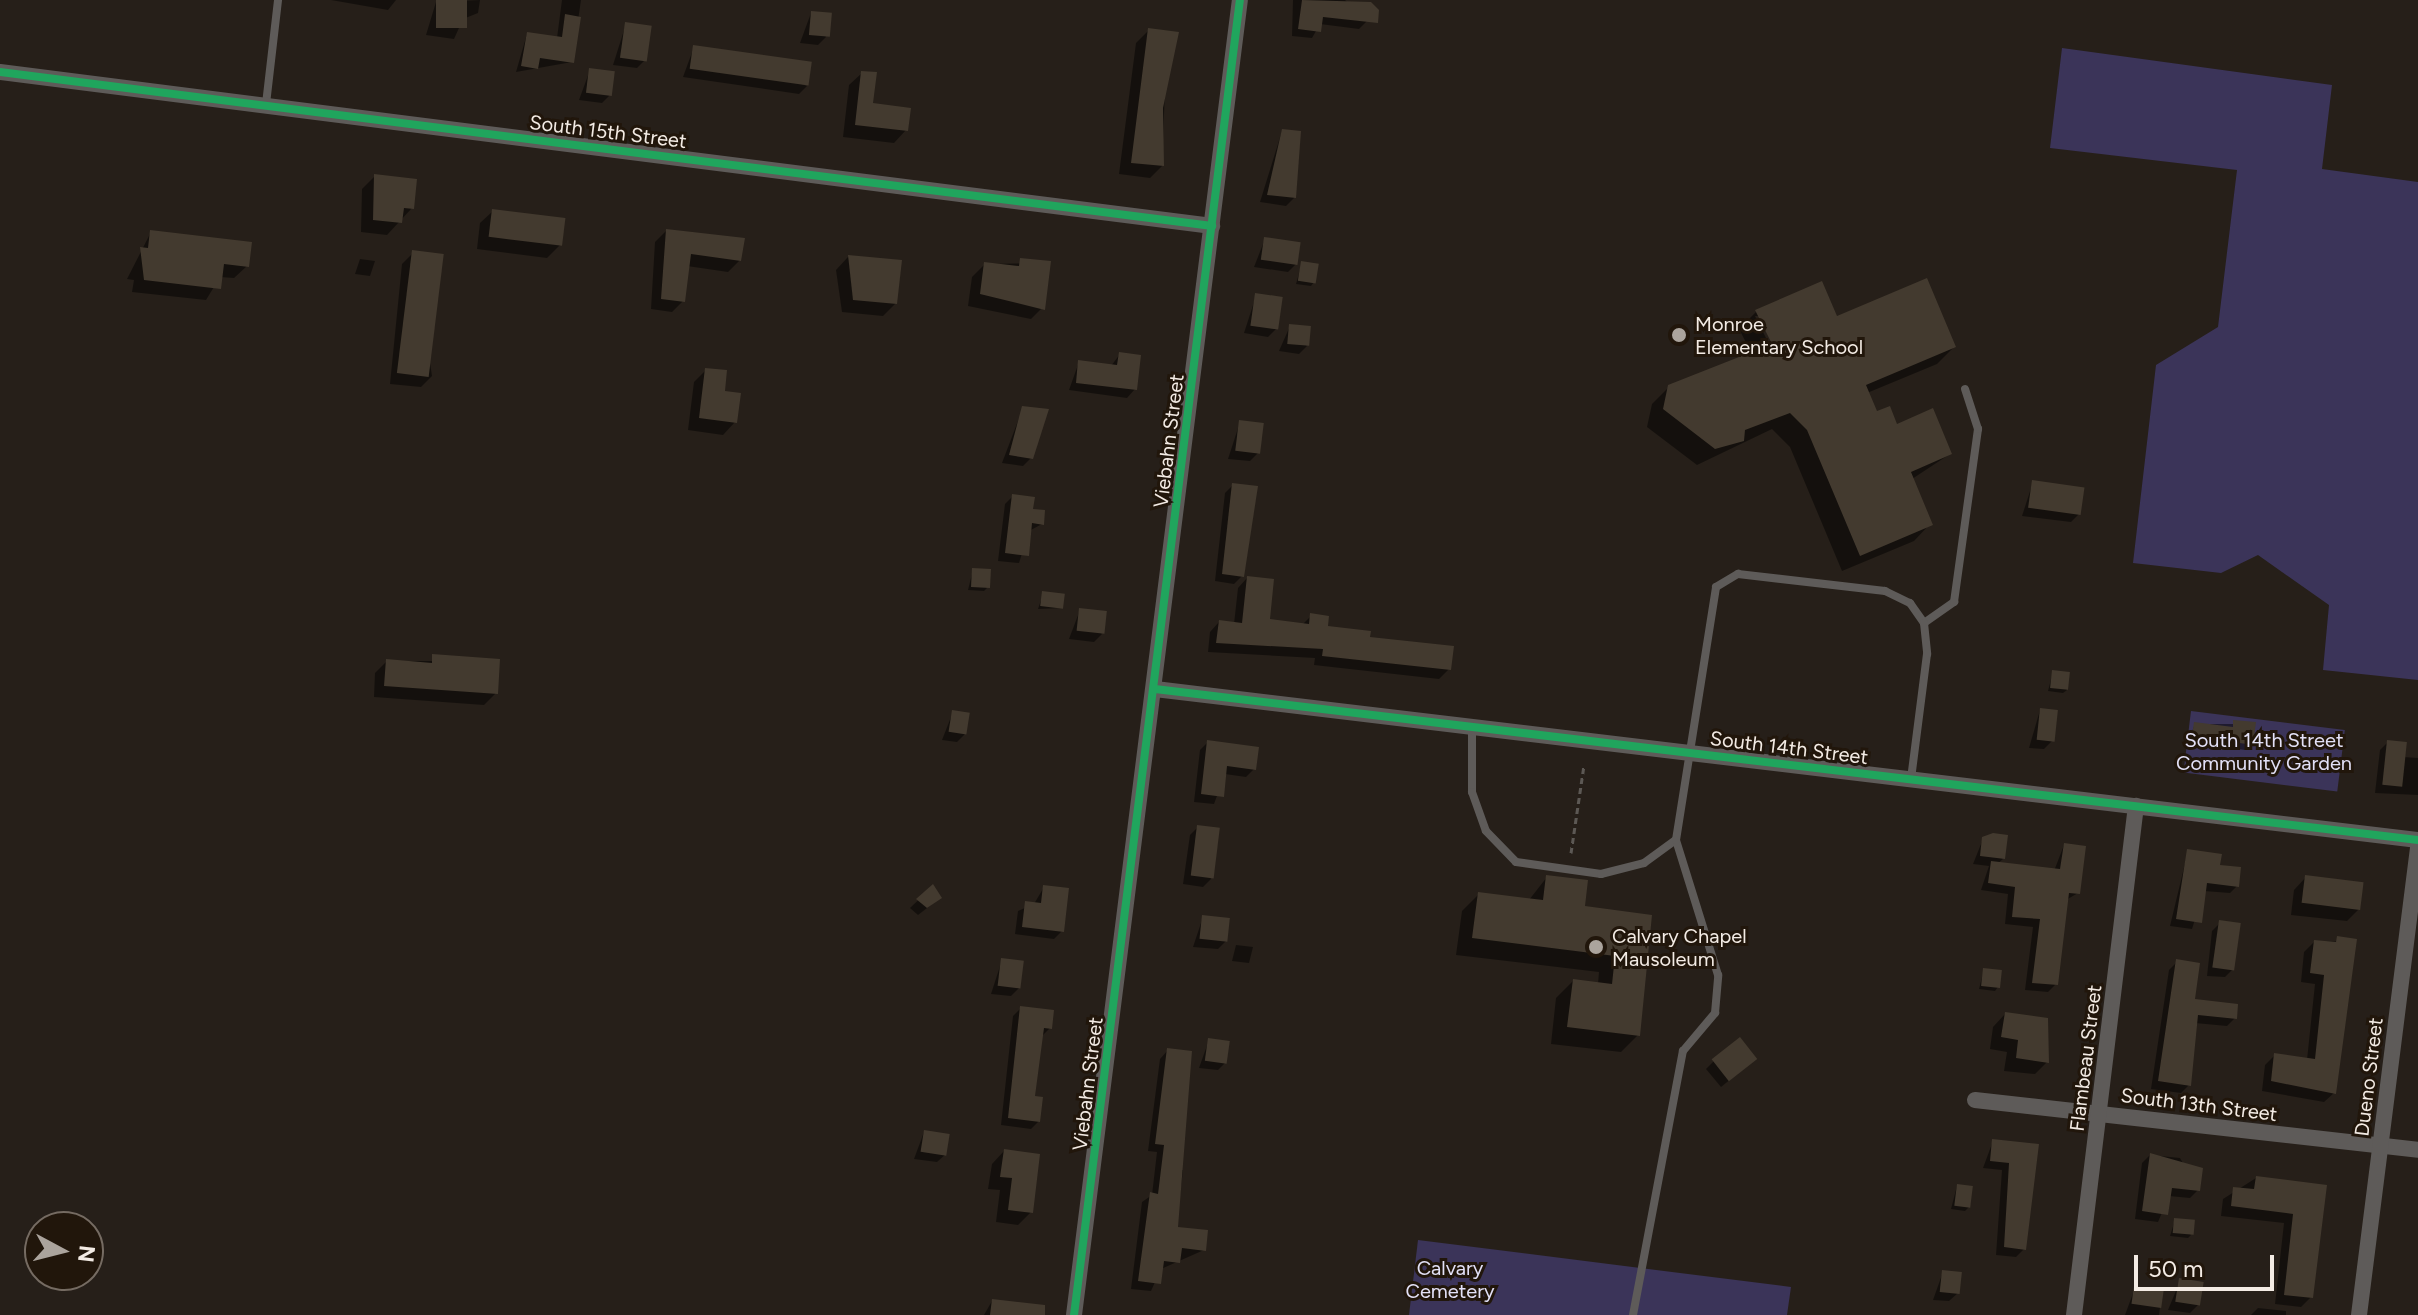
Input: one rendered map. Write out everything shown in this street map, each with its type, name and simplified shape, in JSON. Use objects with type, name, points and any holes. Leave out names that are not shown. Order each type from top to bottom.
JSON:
[{"type":"street","name":"Viebahn Street","points":[[1074,1315],[1240,0]]},
{"type":"street","name":"South 15th Street","points":[[0,72],[1212,226]]},
{"type":"street","name":"South 14th Street","points":[[1155,689],[2418,842]]},
{"type":"street","name":"Flambeau Street","points":[[2074,1315],[2136,806]]},
{"type":"street","name":"Dueno Street","points":[[2359,1315],[2418,842]]},
{"type":"street","name":"South 13th Street","points":[[1975,1100],[2418,1150]]},
{"type":"lane","points":[[266,104],[278,0]]},
{"type":"lane","points":[[1924,623],[1954,602],[1978,429],[1965,389]]},
{"type":"lane","points":[[1633,1315],[1683,1051],[1715,1013],[1718,975],[1676,840],[1716,587],[1738,574],[1885,591],[1910,603],[1924,623],[1911,779]]},
{"type":"lane","points":[[1472,726],[1472,792],[1486,831],[1516,862],[1601,874],[1644,863],[1676,840]]},
{"type":"path","points":[[1571,853],[1584,765]]},
{"type":"green space","points":[[2062,48],[2332,85],[2322,169],[2418,182],[2418,680],[2323,670],[2329,605],[2258,555],[2221,573],[2133,563],[2156,365],[2218,327],[2237,170],[2050,148]]},
{"type":"green space","name":"South 14th Street Community Garden","points":[[2191,711],[2345,730],[2337,791],[2183,773]]},
{"type":"green space","name":"Calvary Cemetery","points":[[1418,1240],[1791,1287],[1787,1315],[1409,1315]]},
{"type":"building","points":[[436,0],[467,0],[467,28],[436,28]]},
{"type":"building","points":[[1302,0],[1371,2],[1379,10],[1378,23],[1323,17],[1321,32],[1298,29]]},
{"type":"building","points":[[811,11],[832,13],[830,37],[809,35]]},
{"type":"building","points":[[565,14],[581,17],[574,63],[540,58],[538,69],[521,66],[527,32],[562,37]]},
{"type":"building","points":[[625,22],[652,26],[647,61],[620,58]]},
{"type":"building","points":[[1148,28],[1179,32],[1163,108],[1164,166],[1131,163]]},
{"type":"building","points":[[693,45],[812,62],[808,85],[690,69]]},
{"type":"building","points":[[589,68],[615,71],[612,96],[586,93]]},
{"type":"building","points":[[861,71],[877,72],[873,103],[911,108],[908,131],[855,125]]},
{"type":"building","points":[[1282,129],[1301,131],[1296,198],[1267,195]]},
{"type":"building","points":[[374,174],[417,179],[414,209],[404,208],[402,223],[373,220]]},
{"type":"building","points":[[492,209],[565,218],[562,246],[489,237]]},
{"type":"building","points":[[666,229],[745,238],[741,261],[691,254],[685,302],[661,299]]},
{"type":"building","points":[[150,230],[252,242],[249,267],[224,264],[221,289],[144,280],[140,247],[148,248]]},
{"type":"building","points":[[1264,237],[1301,242],[1297,265],[1261,260]]},
{"type":"building","points":[[412,250],[444,254],[429,377],[397,373]]},
{"type":"building","points":[[848,255],[902,260],[897,304],[853,300]]},
{"type":"building","points":[[1020,258],[1051,261],[1045,310],[980,294],[984,262],[1019,266]]},
{"type":"building","points":[[1301,261],[1319,264],[1316,284],[1298,281]]},
{"type":"building","points":[[1927,278],[1956,347],[1866,385],[1877,411],[1890,406],[1897,424],[1933,408],[1952,454],[1911,472],[1933,525],[1860,556],[1807,430],[1790,413],[1745,430],[1744,441],[1715,449],[1663,409],[1668,385],[1772,344],[1755,310],[1822,281],[1837,316]]},
{"type":"building","points":[[1255,293],[1283,297],[1278,330],[1250,326]]},
{"type":"building","points":[[1289,324],[1311,326],[1309,346],[1287,344]]},
{"type":"building","points":[[1119,352],[1141,355],[1137,390],[1076,383],[1078,360],[1117,365]]},
{"type":"building","points":[[705,368],[727,370],[725,391],[741,393],[737,423],[699,418]]},
{"type":"building","points":[[1022,406],[1049,409],[1033,459],[1009,455]]},
{"type":"building","points":[[1239,420],[1264,423],[1260,454],[1235,451]]},
{"type":"building","points":[[2032,480],[2084,487],[2081,515],[2028,508]]},
{"type":"building","points":[[1232,483],[1258,486],[1244,577],[1222,574]]},
{"type":"building","points":[[1012,494],[1035,497],[1033,509],[1045,510],[1044,525],[1032,523],[1029,556],[1005,553]]},
{"type":"building","points":[[972,568],[991,569],[990,588],[971,587]]},
{"type":"building","points":[[1247,576],[1274,579],[1270,619],[1309,624],[1310,613],[1329,616],[1328,626],[1371,631],[1370,637],[1454,646],[1451,670],[1322,656],[1323,649],[1216,643],[1219,620],[1242,623]]},
{"type":"building","points":[[1042,591],[1065,594],[1063,609],[1040,606]]},
{"type":"building","points":[[1079,608],[1107,611],[1104,634],[1077,631]]},
{"type":"building","points":[[432,654],[500,659],[498,694],[384,686],[386,659],[432,663]]},
{"type":"building","points":[[2052,670],[2070,672],[2068,690],[2050,688]]},
{"type":"building","points":[[2040,708],[2058,710],[2055,742],[2037,740]]},
{"type":"building","points":[[952,710],[970,713],[966,735],[949,732]]},
{"type":"building","points":[[2233,720],[2256,722],[2253,745],[2192,736],[2194,722],[2233,727]]},
{"type":"building","points":[[1207,740],[1259,747],[1256,770],[1227,766],[1224,797],[1201,794]]},
{"type":"building","points":[[2387,740],[2407,742],[2402,787],[2382,785]]},
{"type":"building","points":[[1197,825],[1220,828],[1214,878],[1191,876]]},
{"type":"building","points":[[1993,833],[2008,835],[2005,859],[1980,856],[1982,837]]},
{"type":"building","points":[[2064,843],[2086,846],[2080,894],[2069,893],[2058,985],[2032,983],[2040,919],[2012,917],[2015,887],[1988,883],[1991,861],[2060,869]]},
{"type":"building","points":[[2187,849],[2222,854],[2220,865],[2241,867],[2239,887],[2207,883],[2202,923],[2176,919]]},
{"type":"building","name":"Calvary Chapel Mausoleum","points":[[1546,875],[1588,880],[1585,906],[1652,915],[1640,1036],[1567,1027],[1573,979],[1612,984],[1615,956],[1472,938],[1478,892],[1543,900]]},
{"type":"building","points":[[2305,875],[2364,882],[2360,910],[2302,903]]},
{"type":"building","points":[[933,884],[942,898],[927,908],[916,899]]},
{"type":"building","points":[[1043,885],[1069,888],[1064,932],[1022,927],[1025,901],[1041,903]]},
{"type":"building","points":[[1202,915],[1230,918],[1227,942],[1199,939]]},
{"type":"building","points":[[2219,920],[2241,923],[2234,971],[2212,968]]},
{"type":"building","points":[[2337,936],[2357,939],[2336,1094],[2271,1081],[2274,1053],[2315,1059],[2324,975],[2310,973],[2314,940],[2336,942]]},
{"type":"building","points":[[1001,958],[1024,961],[1020,989],[998,986]]},
{"type":"building","points":[[2176,959],[2200,963],[2195,999],[2238,1004],[2237,1019],[2198,1015],[2191,1086],[2158,1081]]},
{"type":"building","points":[[1983,968],[2002,970],[2000,988],[1981,986]]},
{"type":"building","points":[[1020,1006],[1054,1010],[1052,1029],[1044,1028],[1035,1096],[1043,1097],[1040,1122],[1008,1118]]},
{"type":"building","points":[[2005,1012],[2048,1018],[2049,1063],[2016,1058],[2018,1040],[2001,1037]]},
{"type":"building","points":[[1740,1037],[1757,1059],[1729,1081],[1712,1059]]},
{"type":"building","points":[[1208,1038],[1230,1041],[1227,1064],[1205,1061]]},
{"type":"building","points":[[1167,1048],[1192,1051],[1178,1227],[1208,1230],[1206,1251],[1182,1248],[1180,1263],[1164,1261],[1161,1284],[1138,1281],[1150,1192],[1158,1194],[1164,1145],[1155,1144]]},
{"type":"building","points":[[924,1130],[950,1134],[946,1156],[921,1152]]},
{"type":"building","points":[[1992,1139],[2039,1144],[2026,1250],[2004,1247],[2009,1163],[1990,1161]]},
{"type":"building","points":[[1004,1149],[1040,1154],[1033,1213],[1008,1210],[1012,1178],[1000,1177]]},
{"type":"building","points":[[2150,1153],[2203,1168],[2200,1191],[2172,1188],[2168,1215],[2142,1211]]},
{"type":"building","points":[[2256,1176],[2327,1185],[2313,1298],[2284,1295],[2293,1214],[2231,1206],[2233,1187],[2254,1189]]},
{"type":"building","points":[[1957,1184],[1973,1186],[1970,1208],[1954,1206]]},
{"type":"building","points":[[2174,1218],[2195,1220],[2194,1235],[2173,1233]]},
{"type":"building","points":[[1942,1270],[1962,1272],[1960,1294],[1940,1292]]},
{"type":"building","points":[[2179,1278],[2204,1282],[2200,1306],[2175,1302]]},
{"type":"building","points":[[2134,1286],[2164,1290],[2161,1308],[2131,1304]]},
{"type":"building","points":[[992,1299],[1045,1305],[1045,1315],[990,1315]]},
{"type":"cycle path","points":[[1074,1315],[1240,0]]},
{"type":"cycle path","points":[[0,72],[1212,226]]},
{"type":"cycle path","points":[[1155,689],[2418,840]]},
{"type":"place","name":"Monroe Elementary School","points":[[1679,335]]},
{"type":"place","name":"Calvary Chapel Mausoleum","points":[[1596,947]]}]
